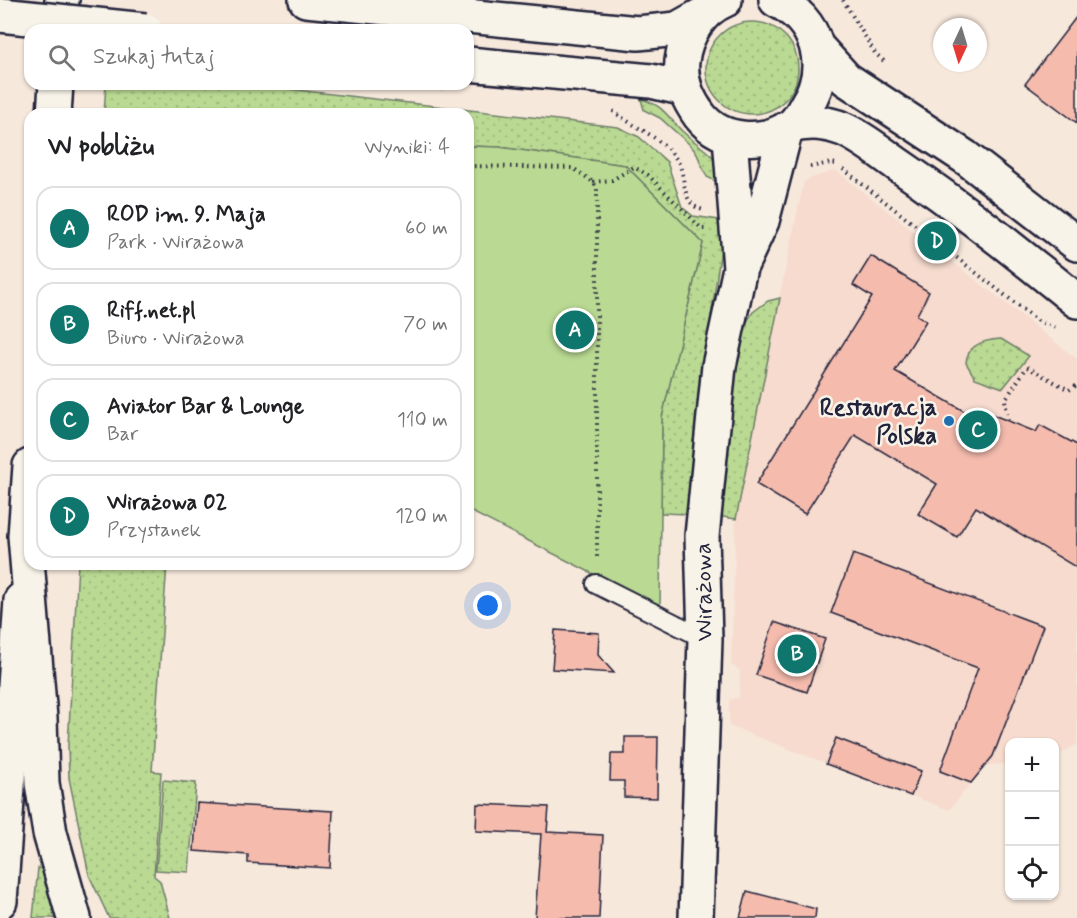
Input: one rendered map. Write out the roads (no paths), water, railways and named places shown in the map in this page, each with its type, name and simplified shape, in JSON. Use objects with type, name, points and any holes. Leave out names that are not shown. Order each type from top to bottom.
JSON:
[{"type":"main road","points":[[60,24],[62,0]]},
{"type":"main road","points":[[306,0],[644,33],[677,29],[714,7]]},
{"type":"main road","points":[[790,4],[813,32],[817,47],[846,79],[965,157],[1077,244]]},
{"type":"main road","points":[[714,7],[691,32],[683,50],[681,70],[685,89],[706,124],[730,137],[747,140],[768,136],[810,122],[844,129],[921,180],[1077,301]]},
{"type":"main road","points":[[0,15],[87,24]]},
{"type":"main road","name":"Wirażowa","points":[[696,918],[705,639],[703,525],[719,366],[740,268],[762,221],[790,127],[813,95],[820,63],[817,47]]},
{"type":"main road","points":[[474,65],[651,81],[685,89]]},
{"type":"main road","points":[[54,108],[56,90]]},
{"type":"main road","name":"Wirażowa","points":[[730,137],[736,198],[734,215],[740,268]]},
{"type":"main road","points":[[0,900],[24,551]]},
{"type":"main road","points":[[28,570],[40,718],[42,783],[50,833],[74,918]]},
{"type":"lane","points":[[596,584],[705,639]]},
{"type":"place","name":"Wirażowa 02","points":[[937,241]]},
{"type":"place","name":"ROD im. 9. Maja","points":[[575,330]]},
{"type":"place","name":"Restauracja Polska","points":[[949,421]]},
{"type":"place","name":"Aviator Bar & Lounge","points":[[978,430]]},
{"type":"place","name":"Riff.net.pl","points":[[797,654]]}]
